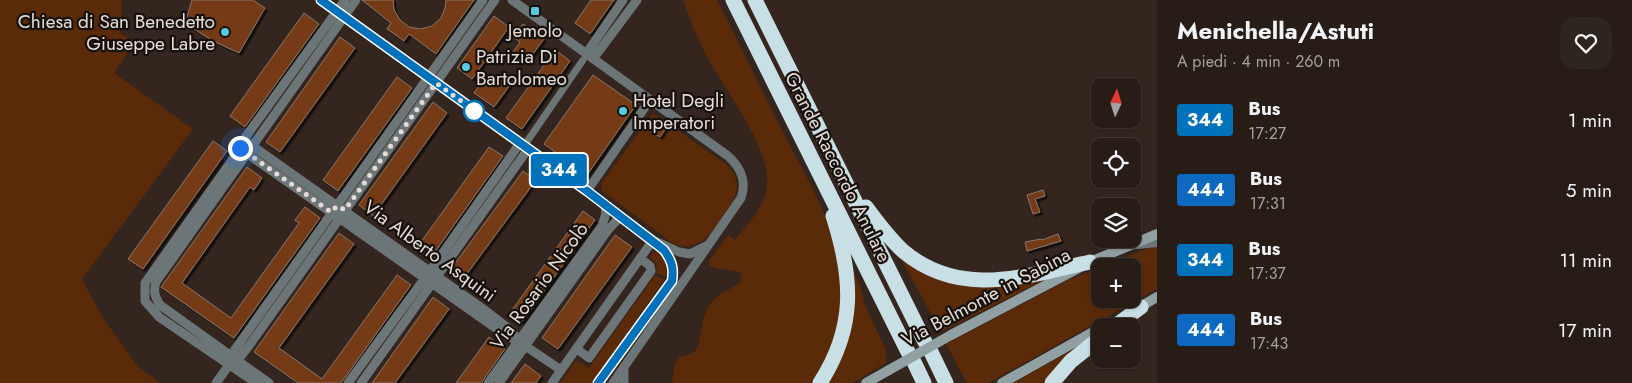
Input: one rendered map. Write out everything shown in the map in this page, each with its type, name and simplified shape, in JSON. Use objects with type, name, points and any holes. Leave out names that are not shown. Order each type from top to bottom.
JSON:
[{"type":"highway","name":"Grande Raccordo Anulare","points":[[733,0],[924,383]]},
{"type":"highway","name":"Grande Raccordo Anulare","points":[[755,0],[946,383]]},
{"type":"highway","points":[[816,168],[837,232],[848,302],[846,322],[841,340],[833,361],[820,383]]},
{"type":"highway","points":[[844,178],[899,247],[916,260],[945,274],[970,280],[992,281],[1019,278],[1090,262]]},
{"type":"highway","points":[[1126,318],[1140,308]]},
{"type":"highway","points":[[1052,383],[1072,361],[1091,345]]},
{"type":"main road","name":"Via Belmonte in Sabina","points":[[1141,240],[1157,234]]},
{"type":"main road","name":"Via Belmonte in Sabina","points":[[866,383],[950,335],[1090,262],[1123,248]]},
{"type":"main road","points":[[1141,307],[1157,298]]},
{"type":"main road","points":[[1120,318],[1139,308]]},
{"type":"main road","points":[[1002,383],[1091,333]]},
{"type":"street","points":[[321,0],[621,216],[653,240],[672,261],[674,270],[672,281],[598,383]]},
{"type":"street","points":[[341,14],[345,0]]},
{"type":"street","points":[[256,383],[160,317],[145,301],[145,283],[341,14],[356,0]]},
{"type":"street","points":[[432,80],[483,0]]},
{"type":"street","points":[[216,383],[432,80],[495,0]]},
{"type":"street","points":[[512,0],[588,58],[728,156],[738,166],[743,181],[744,191],[741,198],[613,383]]},
{"type":"street","points":[[588,58],[623,0]]},
{"type":"street","points":[[361,383],[431,278],[524,146],[588,58],[637,0]]},
{"type":"street","points":[[587,191],[650,100]]},
{"type":"street","points":[[246,146],[156,282],[154,288],[160,305],[269,383]]},
{"type":"street","name":"Via Alberto Asquini","points":[[246,146],[431,278],[507,336],[561,370]]},
{"type":"street","name":"Via Rosario Nicolò","points":[[499,383],[522,344],[602,226],[606,213],[605,205]]},
{"type":"street","name":"Via Rosario Nicolò","points":[[488,383],[522,344],[608,230],[621,216]]},
{"type":"street","points":[[653,240],[679,252],[690,254],[710,244]]},
{"type":"street","points":[[552,383],[653,240]]},
{"type":"street","name":"Via Belmonte in Sabina","points":[[1141,244],[1157,242]]},
{"type":"street","points":[[576,349],[589,358],[651,271],[650,266],[640,258]]},
{"type":"street","points":[[348,383],[431,278]]},
{"type":"street","points":[[624,367],[624,383]]},
{"type":"shaded area","points":[[0,0],[122,0],[120,33],[135,42],[114,73],[193,129],[82,279],[103,318],[138,367],[160,383],[0,383]]},
{"type":"shaded area","points":[[683,0],[717,0],[813,189],[830,230],[840,275],[839,319],[834,341],[811,383],[672,383],[678,357],[686,356],[696,350],[706,312],[711,303],[742,280],[741,273],[710,266],[709,261],[728,235],[735,240],[751,221],[760,207],[767,184],[766,169],[755,138],[707,56]]},
{"type":"shaded area","points":[[653,113],[726,164],[736,178],[737,185],[734,198],[721,219],[707,237],[690,246],[674,244],[602,191],[603,181]]},
{"type":"shaded area","points":[[1157,245],[1157,289],[1141,298],[1141,258],[1124,258]]},
{"type":"shaded area","points":[[896,250],[930,271],[1054,275],[941,332]]},
{"type":"shaded area","points":[[658,252],[667,263],[669,270],[667,277],[657,274],[656,264],[650,257],[653,253]]},
{"type":"shaded area","points":[[852,267],[865,305],[885,348],[887,362],[852,383],[825,383]]},
{"type":"shaded area","points":[[1091,271],[1091,308],[1123,308],[1105,318],[1091,318],[1091,326],[988,383],[967,383],[946,344],[1066,281]]},
{"type":"shaded area","points":[[655,275],[665,279],[592,383],[560,383],[576,360],[589,368]]},
{"type":"shaded area","points":[[1079,346],[1048,383],[1014,383]]},
{"type":"building","name":"Chiesa di San Benedetto Giuseppe Labre","points":[[192,0],[253,0],[265,8],[239,53],[213,41],[185,23]]},
{"type":"building","points":[[362,0],[393,0],[394,10],[400,20],[409,27],[420,29],[432,26],[441,18],[446,0],[474,0],[436,54],[409,34],[404,41],[387,29],[391,23]]},
{"type":"building","points":[[591,0],[614,0],[590,34],[575,23]]},
{"type":"building","points":[[304,13],[319,24],[245,127],[230,116]]},
{"type":"building","points":[[494,16],[509,27],[472,79],[457,68]]},
{"type":"building","points":[[523,24],[544,39],[527,62],[513,52],[520,42],[513,37]]},
{"type":"building","points":[[340,37],[355,48],[280,152],[266,142]]},
{"type":"building","points":[[555,50],[570,61],[522,129],[506,118]]},
{"type":"building","points":[[497,75],[510,85],[494,107],[474,93],[483,80],[490,85]]},
{"type":"building","points":[[593,75],[636,105],[587,175],[544,144]]},
{"type":"building","points":[[397,77],[412,88],[338,191],[323,180]]},
{"type":"building","points":[[433,102],[447,113],[373,216],[359,205]]},
{"type":"building","points":[[661,124],[666,128],[660,137],[654,133]]},
{"type":"building","points":[[213,141],[227,151],[143,269],[128,259]]},
{"type":"building","points":[[489,147],[503,156],[430,259],[416,249]]},
{"type":"building","points":[[247,167],[262,178],[254,190],[250,187],[182,283],[231,318],[299,223],[295,220],[305,207],[320,218],[234,338],[161,287]]},
{"type":"building","points":[[523,171],[536,180],[461,282],[448,273]]},
{"type":"building","points":[[1043,190],[1045,196],[1035,199],[1040,212],[1033,214],[1027,195]]},
{"type":"building","points":[[583,211],[595,220],[522,322],[510,313]]},
{"type":"building","points":[[339,233],[354,244],[279,348],[322,379],[397,275],[411,285],[341,383],[298,383],[254,352]]},
{"type":"building","points":[[1058,234],[1061,241],[1027,251],[1025,242],[1042,240]]},
{"type":"building","points":[[615,235],[632,247],[558,349],[542,338]]},
{"type":"building","points":[[433,297],[449,309],[395,383],[372,383]]},
{"type":"building","points":[[489,337],[505,349],[481,383],[456,383]]},
{"type":"building","points":[[525,364],[541,376],[536,383],[511,383]]},
{"type":"bus line","name":"344","points":[[321,0],[653,240],[672,261],[674,270],[672,281],[598,383]]},
{"type":"place","name":"Jemolo","points":[[535,11]]},
{"type":"place","name":"Chiesa di San Benedetto Giuseppe Labre","points":[[225,32]]},
{"type":"place","name":"Patrizia Di Bartolomeo","points":[[466,67]]},
{"type":"place","name":"Hotel Degli Imperatori","points":[[623,111]]},
{"type":"route","points":[[240,148],[331,212],[337,206],[345,210],[436,83],[479,114],[474,111]]}]
